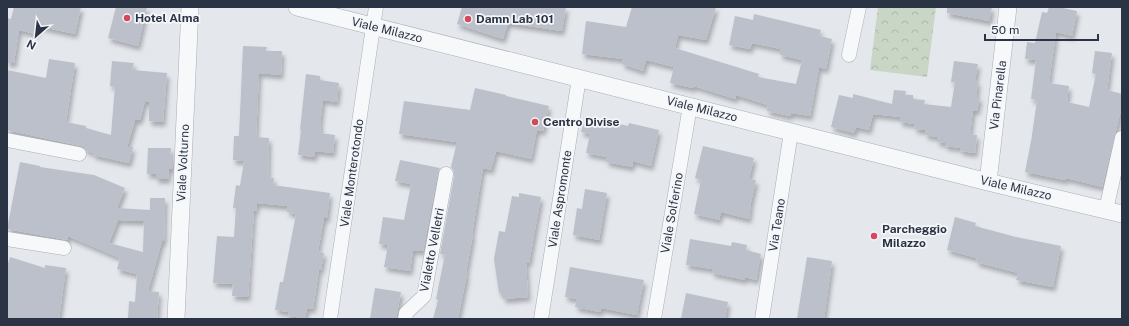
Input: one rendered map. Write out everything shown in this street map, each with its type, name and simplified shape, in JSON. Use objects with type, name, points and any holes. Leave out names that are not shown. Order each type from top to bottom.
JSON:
[{"type":"street","name":"Viale Volturno","points":[[176,319],[190,7]]},
{"type":"street","name":"Viale Milazzo","points":[[297,7],[988,182],[1114,212],[1122,138]]},
{"type":"street","name":"Viale Monterotondo","points":[[330,319],[376,7]]},
{"type":"street","points":[[848,54],[859,7]]},
{"type":"street","name":"Via Pinarella","points":[[988,182],[1008,7]]},
{"type":"street","name":"Viale Aspromonte","points":[[541,319],[579,78]]},
{"type":"street","name":"Viale Solferino","points":[[654,319],[690,106]]},
{"type":"street","name":"Via Teano","points":[[762,319],[791,132]]},
{"type":"street","points":[[7,140],[79,154]]},
{"type":"street","name":"Vialetto Velletri","points":[[405,319],[406,313],[424,296],[446,174]]},
{"type":"street","points":[[7,239],[64,248]]},
{"type":"green space","points":[[878,7],[936,7],[927,77],[870,70]]},
{"type":"building","points":[[14,7],[81,7],[75,34],[38,26],[36,34],[19,30],[14,63],[7,63],[7,18],[11,19]]},
{"type":"building","points":[[116,7],[147,7],[138,46],[108,38]]},
{"type":"building","points":[[462,7],[566,7],[562,31],[508,23],[503,39],[457,24]]},
{"type":"building","points":[[632,7],[716,7],[706,40],[678,35],[675,48],[759,74],[758,77],[796,84],[802,60],[780,55],[781,49],[752,43],[750,49],[729,45],[735,16],[753,20],[754,14],[821,30],[819,36],[832,39],[826,69],[819,67],[810,116],[791,113],[790,116],[767,111],[768,105],[736,95],[735,99],[694,86],[693,88],[670,83],[674,67],[646,60],[643,71],[622,64],[623,59],[582,54],[586,21],[626,27]]},
{"type":"building","points":[[947,7],[992,7],[989,21],[947,13]]},
{"type":"building","points":[[1049,7],[1058,7],[1077,11],[1072,36],[1056,32],[1049,83],[1069,86],[1067,102],[1089,107],[1096,74],[1092,73],[1095,51],[1112,53],[1107,90],[1122,94],[1122,106],[1102,187],[1066,178],[1065,180],[1025,172],[1037,100],[1031,99],[1036,60],[1025,59],[1027,42],[1035,43],[1042,12],[1047,13]]},
{"type":"building","points":[[243,46],[267,47],[266,51],[282,51],[281,75],[259,73],[256,137],[269,138],[268,177],[274,178],[273,185],[330,193],[327,218],[324,218],[318,251],[324,253],[321,270],[319,269],[313,309],[307,308],[305,319],[288,315],[288,312],[275,310],[280,282],[283,282],[296,214],[287,212],[288,206],[257,203],[256,211],[254,210],[248,297],[232,296],[233,284],[213,283],[217,236],[234,237],[236,208],[233,208],[236,185],[240,186],[244,161],[233,160],[234,136],[239,136]]},
{"type":"building","points":[[49,59],[75,63],[66,122],[86,126],[86,128],[111,135],[115,86],[110,86],[112,61],[134,63],[132,70],[167,73],[163,122],[149,121],[149,102],[145,101],[140,120],[135,120],[127,147],[133,147],[129,163],[93,155],[94,153],[87,151],[81,146],[7,130],[7,70],[46,78]]},
{"type":"building","points":[[954,61],[978,64],[975,81],[978,82],[976,97],[980,97],[977,111],[973,110],[970,134],[977,135],[975,153],[960,151],[961,148],[945,146],[945,143],[937,142],[937,137],[925,135],[926,130],[914,129],[915,124],[900,122],[900,117],[873,114],[869,130],[856,127],[854,133],[831,127],[839,95],[853,98],[853,94],[892,104],[894,90],[906,91],[905,95],[913,95],[913,99],[925,100],[924,104],[951,107],[955,82],[951,82]]},
{"type":"building","points":[[306,74],[320,76],[320,80],[339,83],[337,102],[323,100],[320,124],[320,133],[335,135],[333,153],[315,151],[315,157],[298,155]]},
{"type":"building","points":[[475,88],[549,106],[543,131],[537,130],[531,159],[496,151],[491,170],[483,168],[467,274],[458,319],[433,319],[438,300],[436,299],[445,254],[440,254],[454,176],[454,171],[451,167],[457,142],[399,134],[404,101],[470,110]]},
{"type":"building","points":[[585,116],[628,126],[629,123],[659,130],[651,166],[633,161],[632,167],[606,162],[607,157],[586,153],[590,134],[581,132]]},
{"type":"building","points":[[703,146],[754,158],[749,179],[756,180],[749,219],[721,212],[719,220],[694,214],[701,180],[695,178]]},
{"type":"building","points":[[148,148],[171,148],[170,157],[173,157],[173,169],[169,169],[168,179],[156,179],[156,174],[147,174]]},
{"type":"building","points":[[400,160],[440,168],[423,251],[413,250],[410,271],[384,267],[388,245],[379,244],[383,217],[404,220],[411,184],[395,181]]},
{"type":"building","points":[[20,162],[40,167],[94,175],[125,188],[117,208],[150,210],[150,198],[165,198],[164,241],[162,241],[148,291],[159,292],[157,319],[128,318],[129,301],[135,302],[137,274],[117,269],[120,258],[68,236],[67,240],[7,229]],"holes":[[[118,220],[144,221],[143,252],[109,243]]]},
{"type":"building","points":[[585,189],[607,193],[599,240],[573,235],[577,208],[582,209]]},
{"type":"building","points":[[519,193],[541,197],[529,263],[526,262],[528,297],[503,299],[503,293],[499,293],[494,259],[499,231],[505,232],[512,196],[519,197]]},
{"type":"building","points":[[955,217],[976,223],[975,226],[1016,237],[1061,246],[1053,287],[1016,280],[1018,273],[976,262],[977,258],[947,250]]},
{"type":"building","points":[[690,239],[731,246],[732,242],[747,245],[746,250],[761,254],[756,280],[745,277],[745,280],[712,273],[712,269],[686,265]]},
{"type":"building","points":[[10,257],[45,268],[45,265],[66,268],[59,319],[7,319],[7,266]]},
{"type":"building","points":[[807,257],[832,261],[824,319],[797,319]]},
{"type":"building","points":[[570,267],[644,280],[637,315],[601,308],[600,312],[575,307],[577,299],[565,297]]},
{"type":"building","points":[[375,288],[401,292],[396,319],[370,319]]},
{"type":"building","points":[[686,293],[728,302],[725,319],[681,319]]},
{"type":"place","name":"Hotel Alma","points":[[127,18]]},
{"type":"place","name":"Damn Lab 101","points":[[468,19]]},
{"type":"place","name":"Centro Divise","points":[[535,122]]},
{"type":"place","name":"Parcheggio Milazzo","points":[[874,236]]}]
